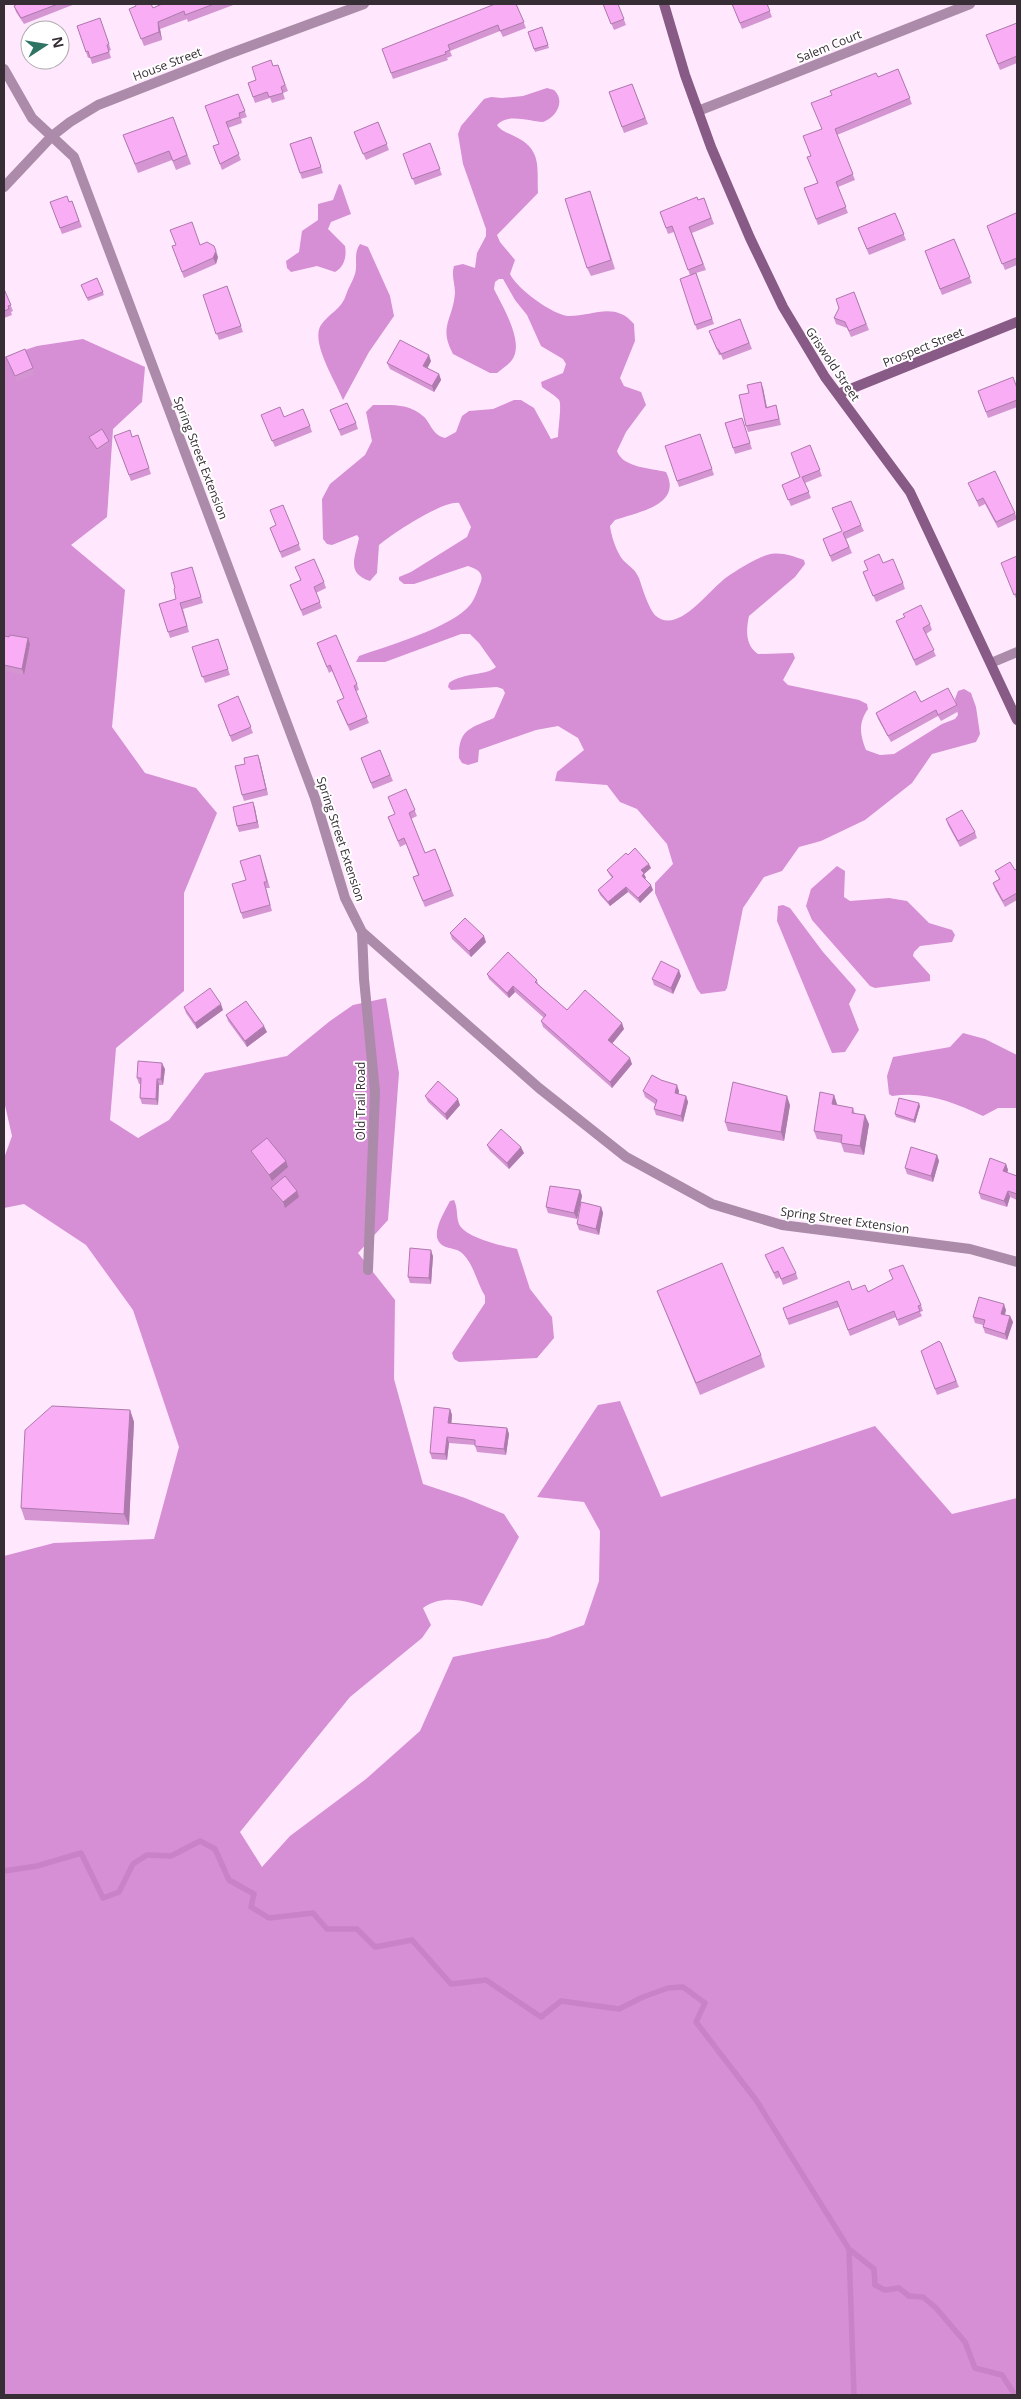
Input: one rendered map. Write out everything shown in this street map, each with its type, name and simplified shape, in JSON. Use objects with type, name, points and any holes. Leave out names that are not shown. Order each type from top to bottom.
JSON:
[{"type":"main road","name":"Griswold Street","points":[[664,4],[698,111],[734,202],[783,307],[810,354],[910,492],[1017,720]]},
{"type":"main road","name":"Prospect Street","points":[[838,394],[1017,322]]},
{"type":"street","name":"House Street","points":[[4,187],[52,136],[90,110],[125,93],[364,4]]},
{"type":"street","name":"Salem Court","points":[[698,111],[970,4]]},
{"type":"street","name":"Spring Street Extension","points":[[4,69],[32,118],[67,149],[79,169],[315,798],[345,898],[362,932],[539,1088],[626,1157],[712,1204],[782,1225],[970,1250],[1017,1262]]},
{"type":"street","points":[[991,663],[1017,652]]},
{"type":"street","name":"Old Trail Road","points":[[362,932],[364,978],[376,1092],[368,1270]]},
{"type":"shaded area","points":[[547,88],[554,90],[558,94],[559,99],[558,109],[548,120],[543,122],[506,119],[497,125],[523,141],[534,153],[537,167],[538,193],[497,235],[500,242],[515,260],[510,274],[514,280],[527,293],[545,306],[562,315],[569,316],[611,311],[627,317],[634,324],[635,341],[620,378],[624,386],[641,392],[646,405],[626,432],[617,451],[620,457],[631,464],[666,472],[670,483],[668,492],[663,500],[646,510],[615,520],[610,526],[619,554],[639,578],[653,613],[664,620],[673,620],[682,616],[699,603],[725,578],[767,555],[781,554],[804,560],[805,564],[795,577],[749,616],[747,627],[749,642],[758,654],[793,653],[795,658],[783,680],[788,685],[859,700],[867,704],[868,709],[861,724],[862,739],[866,750],[880,755],[894,754],[942,724],[955,719],[958,715],[955,699],[958,691],[964,689],[971,693],[976,707],[980,734],[976,742],[932,754],[912,783],[865,820],[821,841],[799,847],[782,871],[764,877],[743,908],[725,991],[701,994],[697,989],[655,893],[655,883],[673,864],[667,844],[637,809],[620,802],[607,785],[555,781],[557,772],[584,750],[578,738],[558,726],[536,730],[479,750],[478,762],[468,765],[462,763],[459,758],[459,748],[464,735],[473,727],[494,718],[505,693],[503,689],[497,687],[451,690],[448,687],[449,683],[461,677],[487,672],[496,667],[470,634],[461,634],[385,662],[356,662],[359,656],[419,635],[449,621],[472,603],[482,577],[477,570],[468,566],[414,584],[404,584],[399,580],[399,577],[411,572],[467,537],[471,527],[459,503],[452,503],[430,512],[379,545],[377,573],[370,581],[362,578],[355,569],[354,558],[359,538],[357,535],[332,545],[327,544],[323,539],[322,499],[330,484],[365,455],[372,441],[366,412],[373,405],[400,406],[412,409],[426,419],[434,432],[445,438],[456,432],[462,416],[469,411],[493,409],[514,400],[521,400],[534,408],[551,439],[558,437],[560,402],[542,387],[541,382],[563,373],[566,364],[563,359],[541,346],[527,315],[515,300],[503,279],[495,282],[494,289],[507,314],[514,334],[516,344],[512,360],[497,373],[490,373],[453,354],[447,336],[455,293],[454,266],[463,264],[475,268],[477,253],[486,236],[486,229],[463,164],[458,134],[461,126],[484,99],[523,96]]},
{"type":"shaded area","points":[[339,184],[351,214],[331,222],[328,229],[345,246],[346,254],[343,264],[335,272],[317,266],[291,272],[287,268],[286,261],[299,252],[302,231],[318,220],[318,204],[333,200]]},
{"type":"shaded area","points":[[360,244],[368,247],[390,296],[394,316],[369,352],[343,400],[325,362],[318,332],[324,321],[344,300],[355,274],[357,252]]},
{"type":"shaded area","points":[[83,339],[145,367],[142,402],[113,429],[107,517],[71,545],[125,590],[112,727],[145,773],[196,788],[217,813],[184,893],[184,991],[116,1048],[110,1120],[138,1138],[169,1120],[205,1073],[287,1056],[353,1005],[386,998],[399,1073],[388,1220],[358,1253],[395,1300],[394,1379],[423,1484],[504,1514],[519,1537],[482,1606],[467,1602],[444,1600],[437,1601],[423,1608],[431,1625],[422,1638],[350,1697],[240,1832],[262,1867],[290,1836],[366,1779],[420,1731],[453,1657],[548,1638],[584,1625],[599,1581],[600,1531],[584,1502],[537,1497],[598,1405],[620,1401],[661,1497],[875,1426],[952,1514],[1017,1498],[1017,2395],[4,2395],[4,1556],[54,1543],[154,1539],[179,1447],[133,1310],[86,1245],[24,1204],[4,1208],[4,1158],[12,1136],[4,1101],[4,357],[37,346]]},
{"type":"shaded area","points":[[837,866],[845,871],[844,897],[850,901],[889,898],[907,901],[929,923],[952,930],[955,935],[952,942],[920,946],[914,952],[913,956],[930,975],[930,981],[875,988],[870,986],[812,920],[806,906],[811,889]]},
{"type":"shaded area","points":[[783,905],[790,908],[823,952],[856,990],[849,1004],[859,1030],[845,1052],[832,1053],[777,921],[778,906]]},
{"type":"shaded area","points":[[963,1033],[985,1039],[1017,1055],[1017,1108],[998,1108],[983,1116],[961,1106],[928,1096],[892,1096],[889,1094],[887,1076],[893,1057],[950,1047]]},
{"type":"shaded area","points":[[454,1200],[458,1221],[463,1229],[485,1241],[517,1249],[530,1289],[552,1317],[554,1338],[537,1358],[459,1362],[454,1359],[452,1353],[485,1303],[485,1296],[467,1258],[459,1251],[440,1244],[437,1239],[438,1226],[441,1219],[450,1201]]},
{"type":"building","points":[[17,4],[58,4],[21,18],[14,6]]},
{"type":"building","points":[[135,4],[151,4],[153,8],[162,4],[214,4],[185,15],[184,11],[158,22],[159,32],[141,39],[129,9],[136,6]]},
{"type":"building","points":[[495,4],[516,4],[524,22],[500,31],[498,25],[448,45],[450,50],[445,52],[446,54],[391,73],[382,49]]},
{"type":"building","points":[[603,4],[618,4],[624,19],[611,24]]},
{"type":"building","points":[[732,4],[767,4],[770,11],[740,23]]},
{"type":"building","points":[[100,18],[109,44],[107,45],[109,52],[90,58],[77,26]]},
{"type":"building","points":[[1017,23],[1017,56],[998,64],[986,35]]},
{"type":"building","points":[[542,27],[548,45],[534,49],[528,32]]},
{"type":"building","points":[[271,60],[273,66],[278,65],[285,85],[281,87],[283,93],[269,97],[267,92],[253,97],[248,83],[256,80],[252,67]]},
{"type":"building","points":[[898,69],[910,98],[835,129],[853,174],[836,182],[846,207],[816,219],[804,188],[818,183],[807,157],[811,156],[803,136],[822,129],[811,103],[832,95],[830,91],[876,73],[878,77]]},
{"type":"building","points":[[632,84],[645,118],[622,127],[609,92]]},
{"type":"building","points":[[238,94],[245,111],[239,113],[240,117],[226,122],[239,154],[220,164],[213,146],[219,144],[205,106]]},
{"type":"building","points":[[173,117],[187,155],[173,161],[169,151],[135,164],[123,135]]},
{"type":"building","points":[[378,122],[387,144],[363,154],[354,132]]},
{"type":"building","points":[[311,137],[321,167],[300,173],[290,144]]},
{"type":"building","points":[[430,143],[440,169],[412,179],[403,154]]},
{"type":"building","points":[[590,191],[611,260],[587,268],[565,199]]},
{"type":"building","points":[[67,196],[69,202],[72,201],[79,221],[60,228],[50,202]]},
{"type":"building","points":[[697,197],[698,200],[704,198],[711,218],[689,227],[703,264],[688,270],[672,226],[666,228],[660,212]]},
{"type":"building","points":[[895,213],[904,234],[867,249],[858,228]]},
{"type":"building","points":[[1016,213],[1017,258],[1002,264],[987,226]]},
{"type":"building","points":[[192,222],[200,245],[207,242],[214,246],[216,251],[213,258],[182,272],[172,246],[176,245],[170,230]]},
{"type":"building","points":[[954,239],[970,277],[940,289],[925,251]]},
{"type":"building","points":[[696,273],[712,319],[695,325],[680,279]]},
{"type":"building","points":[[97,278],[103,292],[87,298],[81,285]]},
{"type":"building","points":[[227,286],[241,326],[216,334],[203,295]]},
{"type":"building","points":[[4,289],[11,305],[8,306],[9,309],[4,311]]},
{"type":"building","points":[[854,292],[866,324],[849,331],[845,322],[834,318],[839,308],[836,299]]},
{"type":"building","points":[[740,319],[749,343],[721,354],[709,331]]},
{"type":"building","points":[[400,340],[429,355],[423,366],[439,374],[432,386],[387,363]]},
{"type":"building","points":[[25,349],[33,368],[15,376],[6,357]]},
{"type":"building","points":[[1013,377],[1017,388],[1017,400],[986,412],[978,391]]},
{"type":"building","points":[[761,382],[766,408],[776,405],[779,419],[746,426],[739,395],[749,393],[747,385]]},
{"type":"building","points":[[347,403],[356,423],[339,430],[330,410]]},
{"type":"building","points":[[280,407],[284,417],[303,409],[310,426],[272,441],[261,415]]},
{"type":"building","points":[[742,418],[750,443],[733,448],[725,423]]},
{"type":"building","points":[[102,429],[109,441],[97,449],[89,437]]},
{"type":"building","points":[[130,430],[132,437],[138,435],[149,468],[129,475],[114,436]]},
{"type":"building","points":[[700,434],[712,469],[677,481],[665,446]]},
{"type":"building","points":[[810,445],[820,470],[802,477],[809,492],[788,500],[782,485],[800,477],[791,453]]},
{"type":"building","points":[[995,471],[1015,513],[996,522],[983,498],[977,501],[968,483]]},
{"type":"building","points":[[851,501],[861,525],[843,533],[849,547],[830,556],[823,539],[842,531],[832,508]]},
{"type":"building","points":[[283,505],[299,544],[280,552],[270,528],[276,525],[270,510]]},
{"type":"building","points":[[879,554],[883,563],[893,559],[903,583],[873,596],[863,572],[868,570],[864,561]]},
{"type":"building","points":[[1017,556],[1017,593],[1014,595],[1001,563]]},
{"type":"building","points":[[314,559],[324,582],[314,587],[320,602],[301,610],[290,585],[301,580],[295,567]]},
{"type":"building","points":[[192,567],[201,597],[180,603],[187,626],[168,632],[159,604],[176,599],[171,573]]},
{"type":"building","points":[[921,605],[930,624],[923,628],[934,650],[914,660],[896,621],[905,617],[903,614]]},
{"type":"building","points":[[10,635],[28,638],[22,669],[4,665],[4,636],[9,637]]},
{"type":"building","points":[[336,635],[357,684],[354,686],[367,717],[348,725],[337,701],[344,698],[330,665],[327,667],[317,643]]},
{"type":"building","points":[[218,639],[228,669],[202,677],[192,647]]},
{"type":"building","points":[[948,688],[957,705],[938,715],[936,710],[888,736],[876,713],[915,691],[921,702]]},
{"type":"building","points":[[238,696],[251,727],[230,736],[218,705]]},
{"type":"building","points":[[380,750],[390,775],[371,783],[361,758]]},
{"type":"building","points":[[258,755],[266,789],[242,795],[235,766],[245,764],[244,758]]},
{"type":"building","points":[[406,789],[415,810],[409,813],[425,853],[435,849],[451,890],[423,901],[413,877],[419,875],[404,838],[398,841],[388,817],[395,814],[388,797]]},
{"type":"building","points":[[253,802],[257,822],[237,826],[233,807]]},
{"type":"building","points":[[962,810],[975,832],[958,841],[946,819]]},
{"type":"building","points":[[635,848],[649,864],[641,870],[644,873],[642,876],[651,885],[638,898],[626,887],[608,902],[598,890],[613,877],[607,870],[626,853],[628,855]]},
{"type":"building","points":[[260,855],[267,882],[264,882],[270,905],[241,913],[232,884],[246,880],[240,861]]},
{"type":"building","points":[[1010,862],[1015,870],[1017,869],[1017,893],[1003,901],[993,883],[1000,879],[995,871]]},
{"type":"building","points":[[465,918],[484,936],[469,951],[450,933]]},
{"type":"building","points":[[508,952],[537,980],[535,982],[567,1010],[585,990],[622,1023],[608,1040],[630,1058],[610,1082],[541,1021],[546,1015],[513,986],[507,993],[487,974]]},
{"type":"building","points":[[661,961],[679,970],[671,988],[652,979]]},
{"type":"building","points":[[210,988],[221,1004],[195,1023],[184,1007]]},
{"type":"building","points":[[246,1001],[264,1026],[245,1041],[226,1015]]},
{"type":"building","points":[[138,1061],[162,1063],[161,1079],[157,1079],[156,1099],[140,1098],[141,1078],[137,1078]]},
{"type":"building","points":[[652,1075],[677,1085],[675,1093],[686,1096],[681,1116],[654,1109],[657,1100],[643,1091]]},
{"type":"building","points":[[438,1081],[458,1099],[445,1114],[425,1096]]},
{"type":"building","points":[[733,1082],[787,1096],[781,1132],[725,1122]]},
{"type":"building","points":[[820,1092],[834,1095],[832,1104],[853,1108],[852,1113],[865,1115],[860,1146],[841,1143],[842,1135],[814,1131]]},
{"type":"building","points":[[899,1098],[919,1103],[914,1120],[895,1114]]},
{"type":"building","points":[[501,1129],[521,1147],[507,1163],[487,1145]]},
{"type":"building","points":[[267,1138],[286,1161],[269,1175],[251,1151]]},
{"type":"building","points":[[911,1147],[937,1155],[931,1176],[905,1168]]},
{"type":"building","points":[[990,1158],[1006,1164],[1003,1171],[1017,1176],[1017,1194],[1008,1191],[1004,1201],[979,1193]]},
{"type":"building","points":[[285,1176],[297,1191],[283,1202],[271,1188]]},
{"type":"building","points":[[550,1186],[580,1190],[574,1213],[546,1207]]},
{"type":"building","points":[[581,1202],[601,1207],[596,1229],[577,1224]]},
{"type":"building","points":[[783,1247],[796,1273],[781,1279],[778,1271],[774,1273],[765,1255]]},
{"type":"building","points":[[410,1248],[431,1250],[429,1278],[408,1277]]},
{"type":"building","points":[[722,1263],[761,1355],[696,1383],[657,1291]]},
{"type":"building","points":[[903,1265],[921,1305],[918,1306],[920,1311],[897,1320],[894,1311],[848,1330],[837,1301],[787,1319],[783,1308],[849,1281],[852,1290],[865,1285],[868,1292],[893,1279],[889,1270]]},
{"type":"building","points":[[979,1297],[1004,1304],[1001,1314],[1010,1316],[1005,1334],[983,1327],[985,1320],[973,1317]]},
{"type":"building","points":[[939,1341],[956,1381],[935,1389],[921,1351]]},
{"type":"building","points":[[52,1406],[130,1410],[124,1514],[21,1508],[25,1430]]},
{"type":"building","points":[[434,1407],[450,1409],[448,1423],[507,1428],[504,1449],[475,1446],[475,1440],[447,1437],[445,1454],[430,1453]]},
{"type":"waterway","points":[[4,1871],[37,1866],[81,1853],[103,1898],[119,1892],[133,1864],[147,1855],[171,1856],[200,1841],[215,1849],[229,1880],[254,1894],[251,1907],[269,1918],[313,1913],[327,1929],[357,1929],[375,1947],[412,1940],[451,1984],[486,1980],[541,2017],[561,2001],[619,2009],[643,1997],[668,1988],[683,1987],[705,2003],[696,2022],[756,2100],[849,2249],[874,2269],[875,2285],[885,2290],[899,2288],[909,2296],[923,2297],[936,2308],[965,2342],[975,2368],[1002,2375],[1015,2395]]},
{"type":"waterway","points":[[849,2249],[854,2395]]}]
